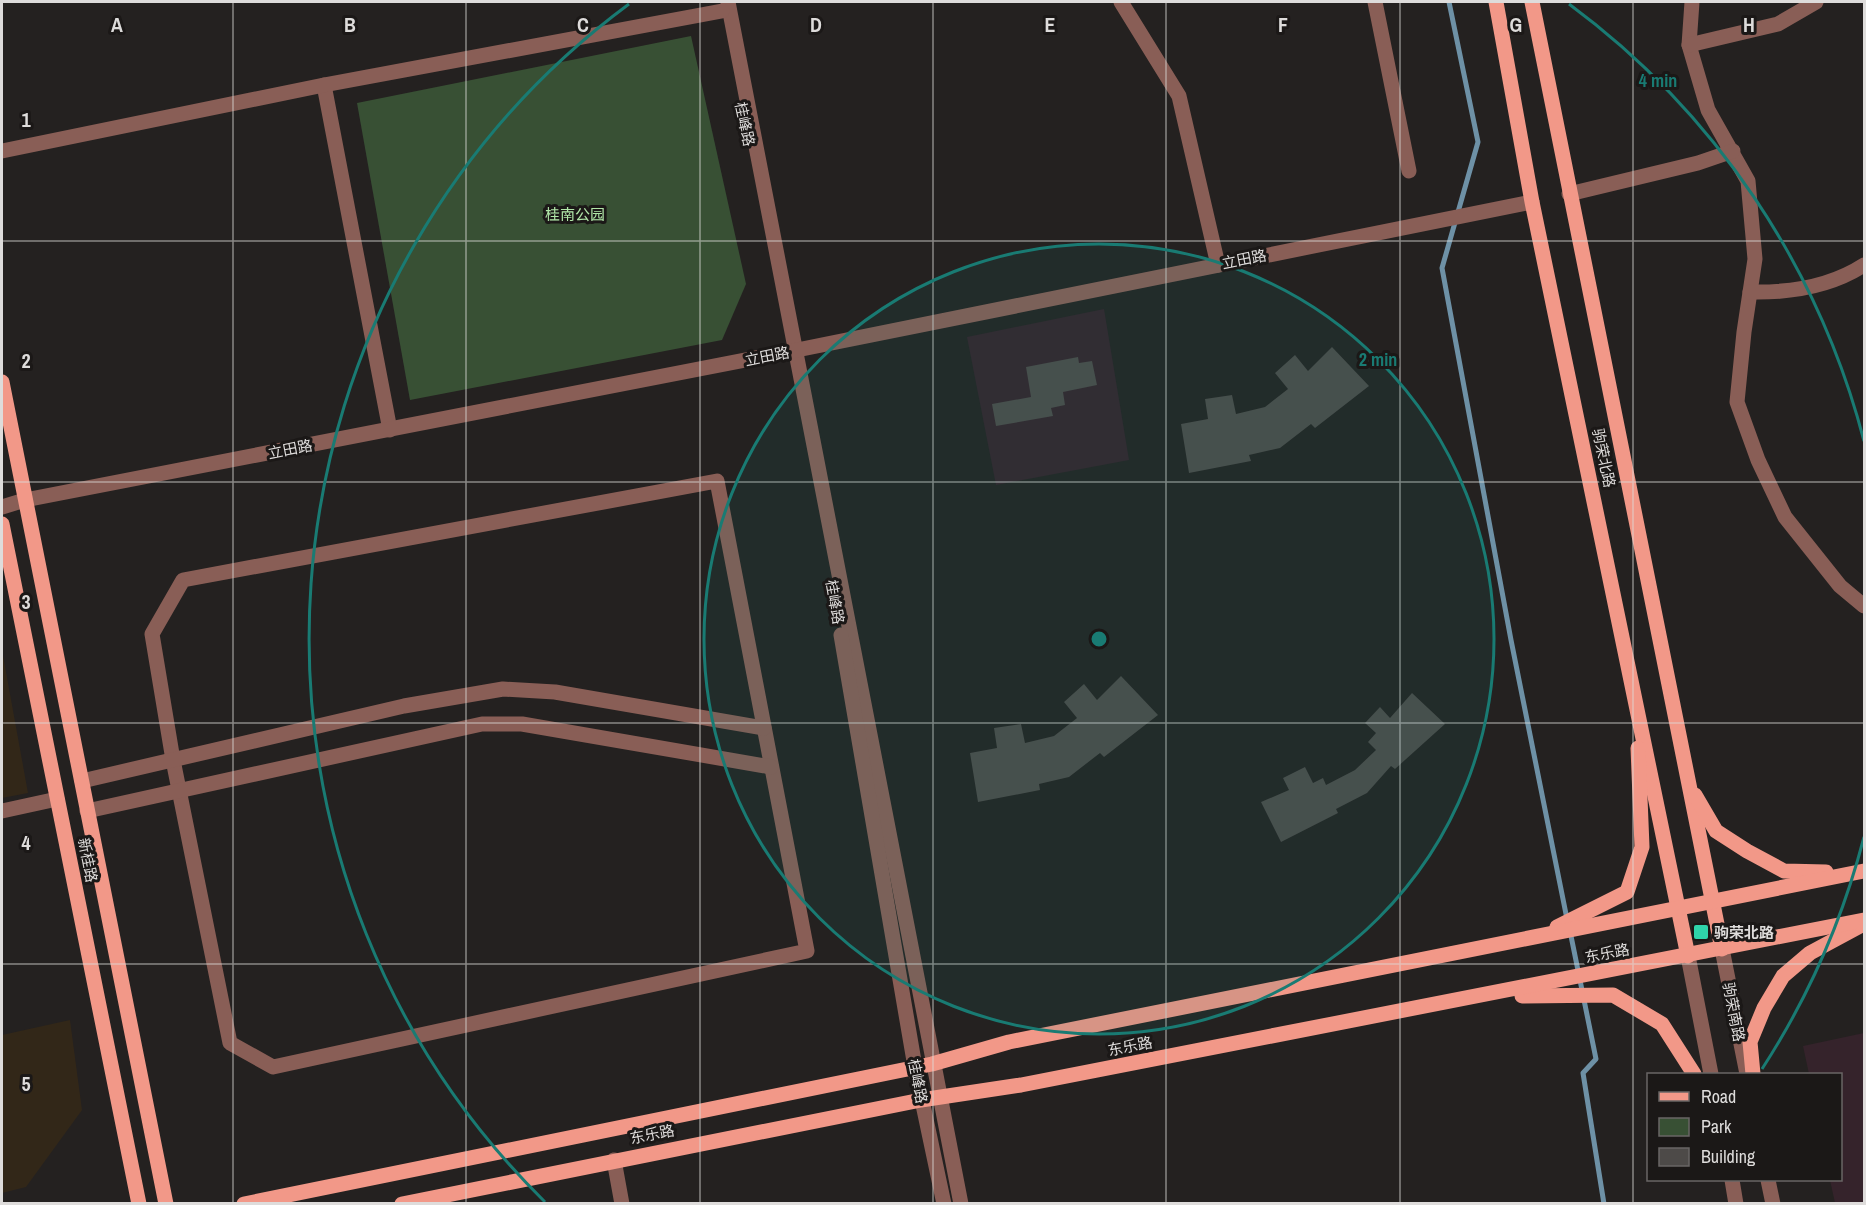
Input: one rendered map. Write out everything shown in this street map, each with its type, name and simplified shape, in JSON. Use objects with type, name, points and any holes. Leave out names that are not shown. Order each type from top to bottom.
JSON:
[{"type":"main road","name":"驹荣北路","points":[[1496,2],[1532,202],[1688,956]]},
{"type":"main road","points":[[1532,2],[1722,949]]},
{"type":"main road","points":[[2,382],[166,1203]]},
{"type":"main road","name":"新桂路","points":[[2,524],[139,1203]]},
{"type":"main road","points":[[1579,922],[1627,892],[1642,847],[1637,706]]},
{"type":"main road","points":[[1689,784],[1716,831],[1784,871],[1859,872]]},
{"type":"main road","name":"东乐路","points":[[244,1203],[932,1064],[1009,1042],[1536,937],[1579,922],[1678,908],[1859,872]]},
{"type":"main road","points":[[1753,1073],[1750,1041],[1764,1008],[1783,976],[1810,953],[1864,922]]},
{"type":"main road","name":"东乐路","points":[[402,1203],[921,1100],[1021,1085],[1864,922]]},
{"type":"main road","points":[[1467,999],[1613,995],[1662,1024],[1693,1073]]},
{"type":"street","points":[[1121,2],[1179,96],[1218,265]]},
{"type":"street","points":[[1374,2],[1409,171]]},
{"type":"street","points":[[1692,2],[1689,45],[1708,110],[1748,180],[1755,260],[1737,402],[1755,450],[1785,517],[1840,586],[1864,606]]},
{"type":"street","points":[[1689,45],[1778,24],[1816,2]]},
{"type":"street","points":[[2,151],[723,5]]},
{"type":"street","name":"桂峰路","points":[[723,5],[795,350],[915,1067],[944,1203]]},
{"type":"street","points":[[324,85],[390,430]]},
{"type":"street","points":[[1569,194],[1698,163],[1733,151]]},
{"type":"street","name":"立田路","points":[[2,507],[25,500],[795,350],[1532,202]]},
{"type":"street","points":[[1750,292],[1784,293],[1850,274],[1864,265]]},
{"type":"street","points":[[795,350],[932,1064],[961,1203]]},
{"type":"street","points":[[717,482],[807,951],[273,1067],[230,1043],[173,760],[152,634],[183,580],[717,482]]},
{"type":"street","points":[[82,781],[404,706],[503,689],[555,692],[764,728]]},
{"type":"street","points":[[87,811],[482,724],[522,724],[771,767]]},
{"type":"street","points":[[2,811],[57,799]]},
{"type":"street","name":"驹荣南路","points":[[1722,949],[1747,1073]]},
{"type":"street","points":[[1688,956],[1711,1073]]},
{"type":"street","points":[[614,1160],[622,1203]]},
{"type":"street","points":[[1732,1181],[1736,1203]]},
{"type":"street","points":[[1768,1181],[1773,1203]]},
{"type":"shaded area","points":[[1104,309],[1129,460],[996,485],[967,337]]},
{"type":"shaded area","points":[[2,650],[28,793],[2,798]]},
{"type":"shaded area","points":[[70,1020],[82,1110],[26,1187],[2,1193],[2,1035]]},
{"type":"shaded area","points":[[1864,1033],[1864,1203],[1835,1203],[1830,1181],[1842,1181],[1842,1073],[1809,1073],[1803,1046]]},
{"type":"green space","name":"桂南公园","points":[[691,36],[746,284],[722,340],[410,400],[357,103]]},
{"type":"building","points":[[1332,347],[1369,386],[1315,428],[1311,424],[1280,448],[1249,455],[1251,461],[1189,473],[1181,424],[1208,419],[1205,399],[1232,395],[1236,414],[1265,407],[1288,389],[1275,373],[1295,355],[1308,371]]},
{"type":"building","points":[[1078,357],[1079,363],[1092,361],[1097,385],[1063,392],[1065,405],[1051,408],[1053,416],[996,426],[992,404],[1031,397],[1026,367]]},
{"type":"building","points":[[1121,676],[1158,715],[1104,757],[1100,753],[1069,777],[1039,784],[1040,790],[978,802],[970,753],[997,748],[994,728],[1021,724],[1025,743],[1054,736],[1077,718],[1064,702],[1084,684],[1097,700]]},
{"type":"building","points":[[1412,693],[1445,724],[1395,769],[1391,766],[1367,793],[1336,809],[1338,813],[1281,842],[1261,802],[1289,790],[1283,778],[1305,767],[1313,783],[1323,778],[1326,785],[1355,770],[1376,750],[1368,742],[1376,733],[1365,723],[1380,707],[1390,718]]},
{"type":"waterway","points":[[1449,2],[1478,142],[1442,268],[1511,640],[1567,919]]},
{"type":"waterway","points":[[1570,931],[1596,1059],[1583,1073],[1604,1204]]},
{"type":"place","name":"驹荣北路","points":[[1701,932]]}]
